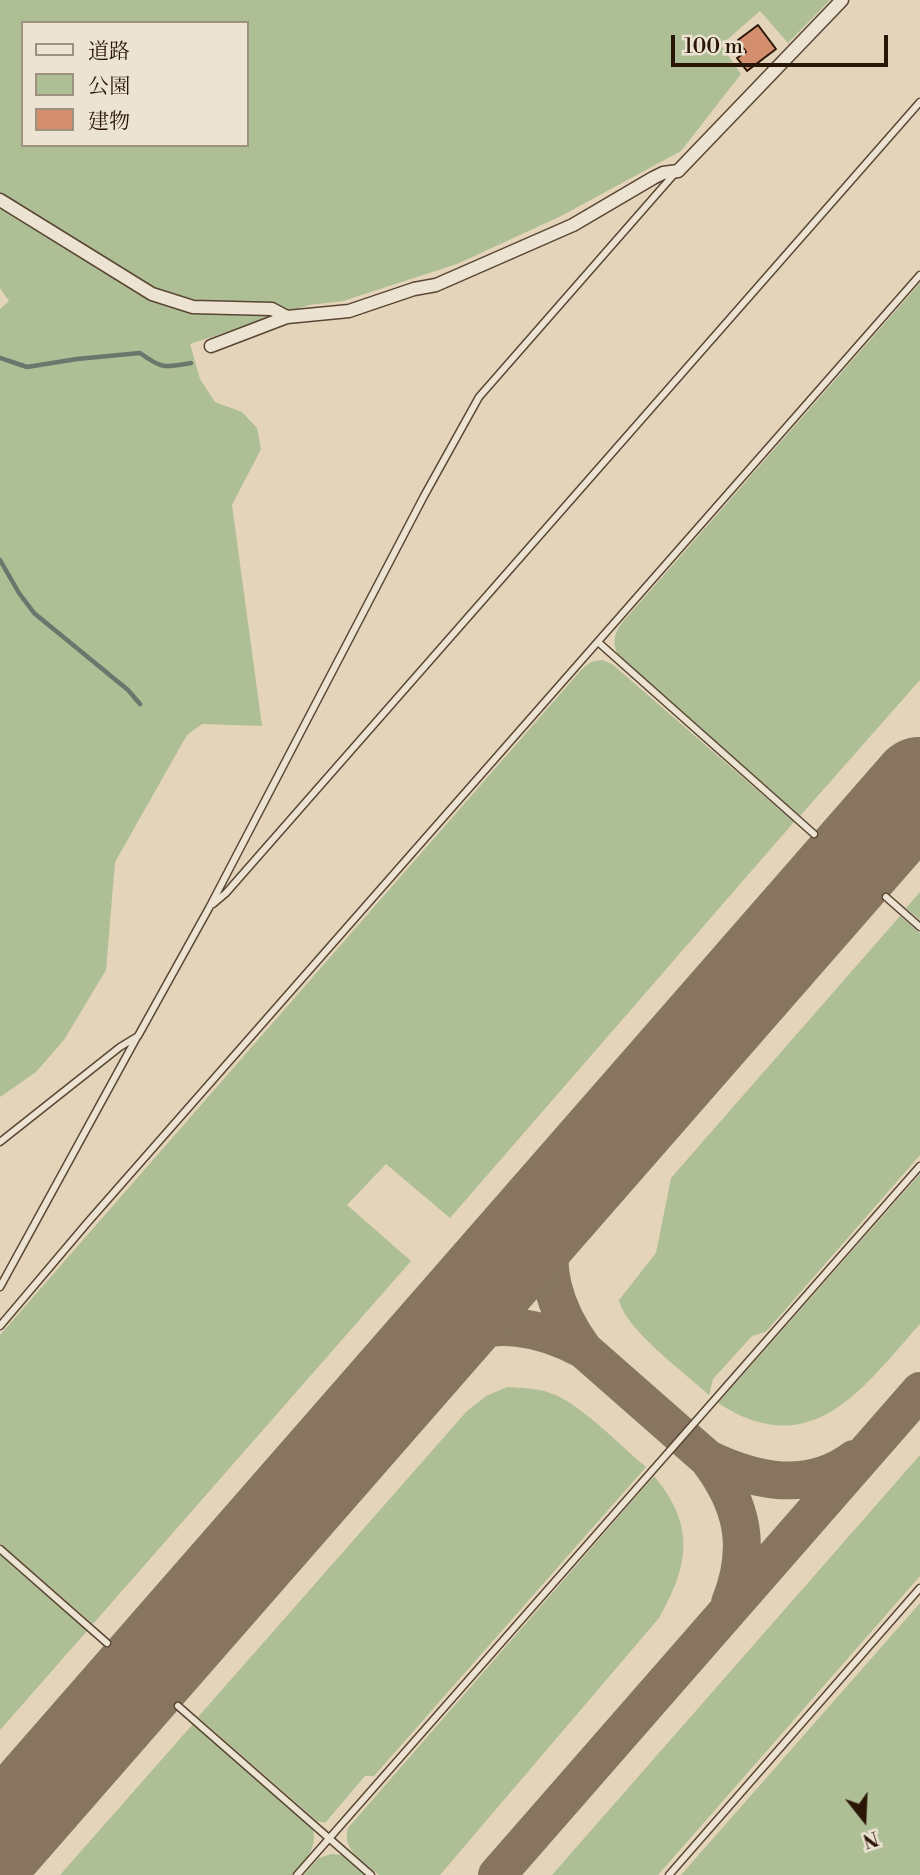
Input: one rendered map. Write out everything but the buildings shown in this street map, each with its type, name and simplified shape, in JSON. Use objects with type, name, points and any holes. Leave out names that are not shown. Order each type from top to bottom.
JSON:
[{"type":"street","points":[[211,346],[288,317],[349,311],[414,289],[436,285],[573,225],[653,177],[678,171],[842,0]]},
{"type":"street","points":[[0,200],[152,294],[193,307],[272,309],[288,317]]},
{"type":"lane","points":[[209,908],[226,893],[920,102]]},
{"type":"lane","points":[[0,1287],[209,908],[424,496],[479,397],[678,171]]},
{"type":"lane","points":[[0,1326],[88,1222],[920,275]]},
{"type":"lane","points":[[598,642],[814,834]]},
{"type":"lane","points":[[886,897],[920,927]]},
{"type":"lane","points":[[0,1142],[120,1047],[138,1036]]},
{"type":"lane","points":[[297,1875],[920,1166]]},
{"type":"lane","points":[[0,1549],[107,1643]]},
{"type":"lane","points":[[669,1875],[920,1588]]},
{"type":"lane","points":[[178,1706],[371,1875]]},
{"type":"green space","points":[[0,0],[830,0],[788,43],[760,11],[721,45],[741,74],[681,151],[561,216],[457,264],[343,301],[309,305],[190,344],[200,379],[215,402],[242,412],[257,428],[261,449],[232,505],[262,726],[202,724],[187,735],[115,862],[106,970],[64,1040],[36,1072],[0,1097],[0,309],[9,301],[0,288]]},
{"type":"green space","points":[[920,283],[920,680],[800,816],[618,655],[615,635],[621,624]]},
{"type":"green space","points":[[602,660],[612,664],[794,822],[450,1218],[386,1164],[347,1205],[411,1261],[93,1624],[0,1543],[0,1335],[582,669],[591,662]]},
{"type":"green space","points":[[920,892],[920,920],[906,908]]},
{"type":"green space","points":[[900,916],[920,933],[920,1155],[771,1326],[765,1332],[752,1336],[713,1379],[709,1395],[644,1337],[632,1324],[619,1300],[656,1253],[671,1178]]},
{"type":"green space","points":[[920,1174],[920,1324],[899,1349],[855,1394],[832,1411],[808,1422],[781,1426],[751,1420],[718,1403]]},
{"type":"green space","points":[[507,1387],[539,1390],[561,1397],[586,1414],[646,1467],[374,1776],[365,1776],[325,1823],[317,1821],[198,1717],[467,1411],[486,1396]]},
{"type":"green space","points":[[920,1455],[920,1576],[658,1875],[552,1875]]},
{"type":"green space","points":[[654,1476],[668,1494],[677,1512],[684,1546],[677,1580],[659,1618],[440,1875],[379,1875],[351,1849],[347,1836],[348,1828]]},
{"type":"green space","points":[[0,1555],[87,1631],[0,1730]]},
{"type":"green space","points":[[920,1603],[920,1875],[681,1875]]},
{"type":"green space","points":[[193,1724],[312,1827],[312,1847],[292,1875],[60,1875]]},
{"type":"green space","points":[[331,1854],[342,1855],[367,1875],[304,1875],[319,1858]]},
{"type":"waterway","points":[[0,358],[27,367],[140,353],[164,366],[191,363]]},
{"type":"waterway","points":[[0,560],[34,613],[128,690],[140,704]]},
{"type":"taxiway","points":[[584,1350],[558,1302],[550,1268],[550,1250],[558,1214],[590,1164]]},
{"type":"taxiway","points":[[410,1370],[449,1340],[466,1333],[500,1327],[535,1331],[584,1350],[708,1459],[720,1476],[736,1510],[742,1545],[741,1564],[730,1603]]},
{"type":"taxiway","points":[[497,1875],[920,1391]]},
{"type":"taxiway","points":[[708,1459],[745,1473],[782,1480],[819,1477],[854,1459]]},
{"type":"runway","points":[[0,1839],[920,786]]}]
